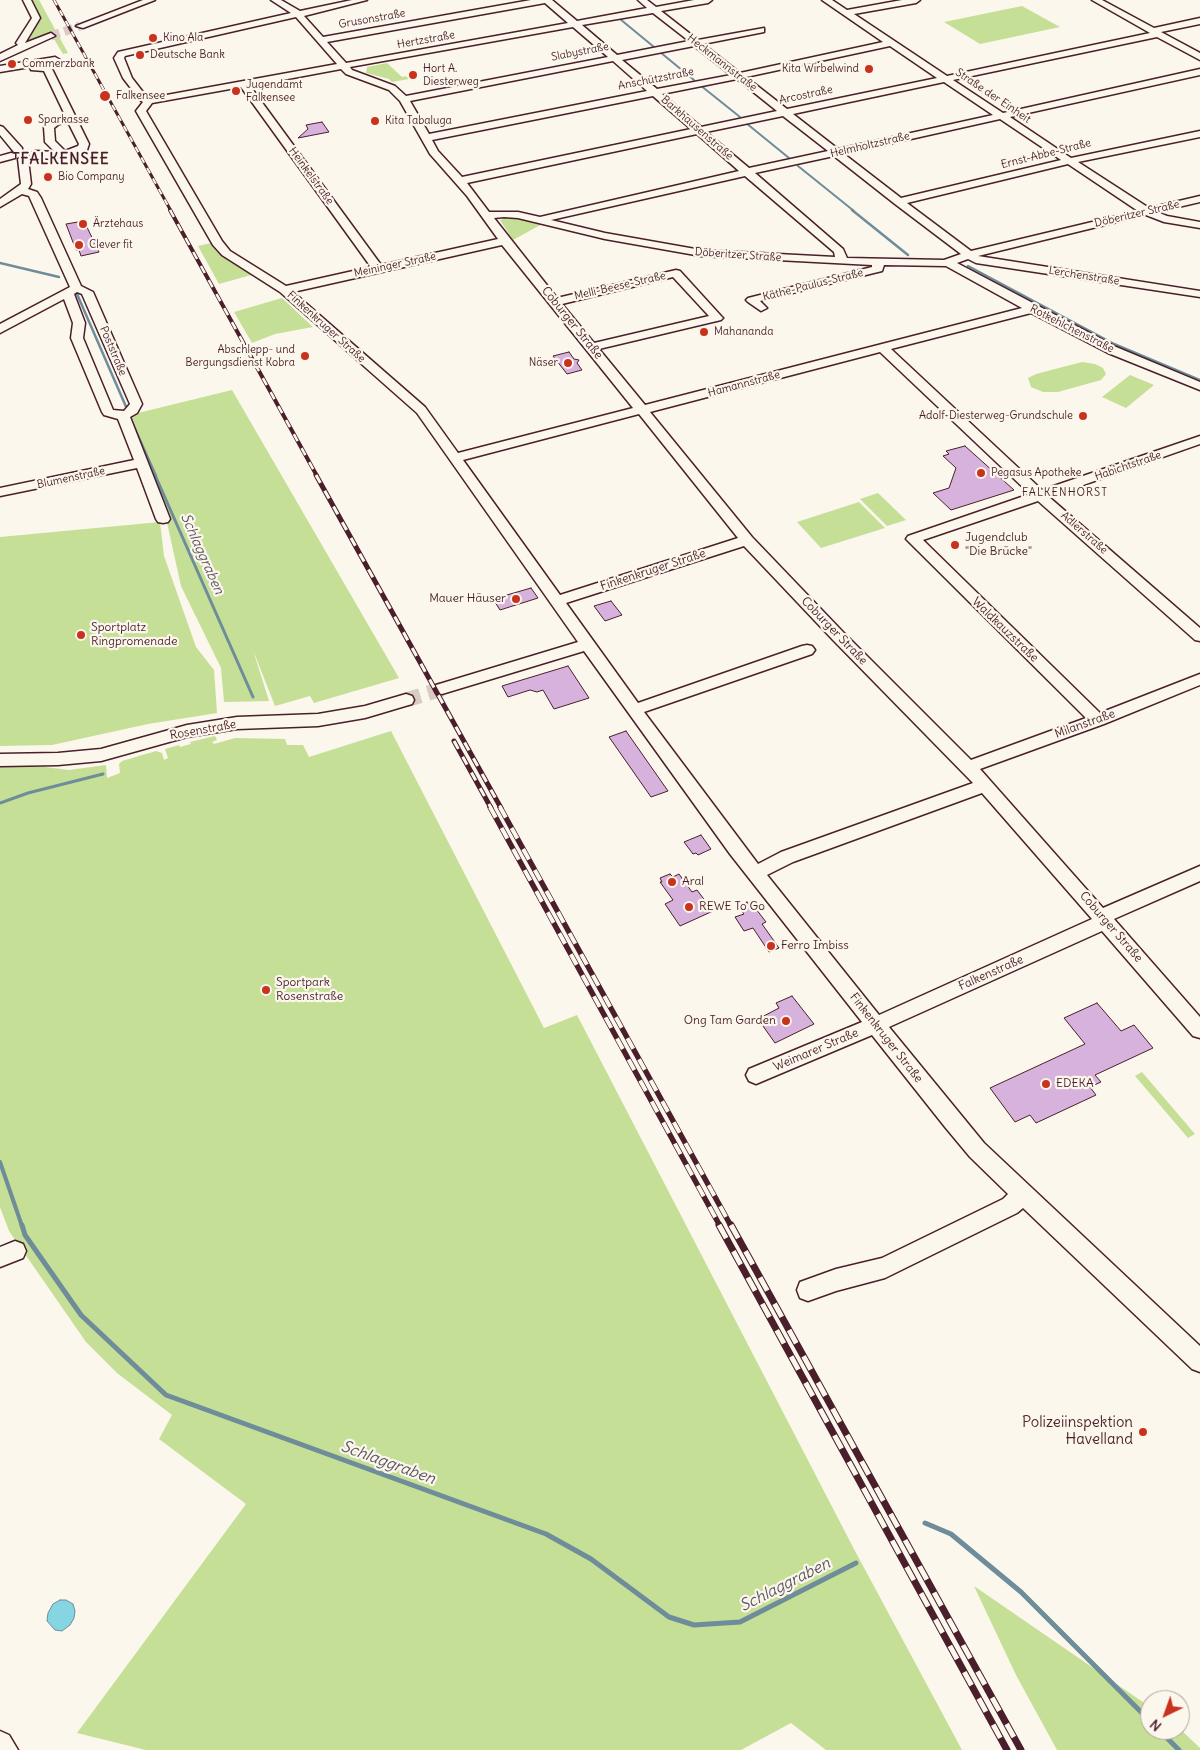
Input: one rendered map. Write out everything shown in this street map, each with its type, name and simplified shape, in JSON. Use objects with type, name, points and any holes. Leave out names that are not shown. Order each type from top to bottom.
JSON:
[{"type":"street","points":[[20,43],[36,18],[27,0]]},
{"type":"street","points":[[80,26],[151,0]]},
{"type":"street","points":[[275,0],[298,14],[343,66],[356,75],[392,88],[404,99],[416,117],[425,138],[434,152],[488,215]]},
{"type":"street","points":[[149,101],[143,98],[128,78],[119,58],[121,54],[364,0]]},
{"type":"street","name":"Barkhausenstraße","points":[[546,0],[839,251],[842,260]]},
{"type":"street","name":"Grusonstraße","points":[[321,40],[546,0]]},
{"type":"street","name":"Heckmannstraße","points":[[642,0],[969,255]]},
{"type":"street","name":"Hertzstraße","points":[[149,101],[708,0]]},
{"type":"street","name":"Straße der Einheit","points":[[826,0],[1147,212],[1164,219],[1200,224]]},
{"type":"street","points":[[847,13],[916,0]]},
{"type":"street","points":[[1096,0],[1200,57]]},
{"type":"street","name":"Arcostraße","points":[[460,181],[944,78],[1200,21]]},
{"type":"street","name":"Slabystraße","points":[[404,99],[761,30]]},
{"type":"street","points":[[0,58],[28,44],[51,36]]},
{"type":"street","name":"Anschützstraße","points":[[425,138],[738,76],[891,43]]},
{"type":"street","points":[[0,69],[55,60]]},
{"type":"street","points":[[0,159],[35,152],[50,156],[79,151],[83,148],[84,144],[47,69],[34,68]]},
{"type":"street","name":"Helmholtzstraße","points":[[541,221],[548,217],[747,172],[1200,72]]},
{"type":"street","name":"Heinkelstraße","points":[[244,84],[377,268]]},
{"type":"street","name":"Finkenkruger Straße","points":[[149,101],[142,111],[217,243],[226,253],[284,290],[421,410],[679,774],[952,1122],[1023,1195],[1200,1361]]},
{"type":"street","points":[[63,154],[50,142],[49,128],[51,124],[66,120],[73,122]]},
{"type":"street","points":[[0,129],[17,155],[26,184],[21,190],[0,204]]},
{"type":"street","name":"Ernst-Abbe-Straße","points":[[899,202],[1069,162],[1200,134]]},
{"type":"street","points":[[35,152],[49,138]]},
{"type":"street","name":"Poststraße","points":[[21,190],[33,194],[36,198],[72,291],[79,322],[77,338],[108,412],[123,415],[133,410],[136,404],[87,292],[72,291]]},
{"type":"street","name":"Döberitzer Straße","points":[[488,215],[511,214],[604,236],[701,254],[949,263],[969,255],[1200,199]]},
{"type":"street","name":"Coburger Straße","points":[[488,215],[505,241],[747,540],[827,625],[969,767],[1200,1030]]},
{"type":"street","name":"Meininger Straße","points":[[284,290],[505,241]]},
{"type":"street","name":"Lerchenstraße","points":[[969,255],[976,260],[1200,294]]},
{"type":"street","name":"Käthe-Paulus-Straße","points":[[761,308],[752,300],[878,268],[877,261]]},
{"type":"street","name":"Rotkehlchenstraße","points":[[949,263],[1112,350],[1200,386]]},
{"type":"street","name":"Melli-Beese-Straße","points":[[555,302],[676,273],[718,318],[592,347]]},
{"type":"street","points":[[0,329],[72,291]]},
{"type":"street","name":"Hamannstraße","points":[[455,458],[1032,309]]},
{"type":"street","name":"Adlerstraße","points":[[882,347],[975,436],[1200,636]]},
{"type":"street","points":[[123,415],[137,464],[163,519]]},
{"type":"street","name":"Habichtstraße","points":[[913,539],[1200,440]]},
{"type":"street","name":"Blumenstraße","points":[[0,492],[137,464]]},
{"type":"street","name":"Waldkauzstraße","points":[[913,539],[1098,720]]},
{"type":"street","name":"Finkenkruger Straße","points":[[558,601],[747,540]]},
{"type":"street","points":[[442,689],[588,644]]},
{"type":"street","points":[[634,710],[807,650]]},
{"type":"street","name":"Milanstraße","points":[[969,767],[1200,680]]},
{"type":"street","name":"Rosenstraße","points":[[0,760],[58,759],[100,754],[187,731],[237,723],[318,720],[365,712],[406,700]]},
{"type":"street","points":[[755,873],[787,857],[985,785]]},
{"type":"street","name":"Falkenstraße","points":[[875,1025],[1200,873]]},
{"type":"street","name":"Weimarer Straße","points":[[756,1075],[875,1025]]},
{"type":"street","points":[[808,1290],[836,1280],[885,1268],[1010,1206],[1023,1195]]},
{"type":"street","points":[[0,1744],[5,1750]]},
{"type":"green space","points":[[32,0],[39,0],[68,53],[63,54],[51,34],[25,42],[41,18]]},
{"type":"green space","points":[[1022,6],[1060,27],[980,44],[944,22]]},
{"type":"green space","points":[[387,63],[402,77],[406,76],[409,79],[392,82],[389,79],[366,73],[367,67]]},
{"type":"green space","points":[[512,216],[542,224],[513,240],[500,220]]},
{"type":"green space","points":[[211,243],[217,252],[251,275],[219,284],[198,246]]},
{"type":"green space","points":[[282,298],[313,327],[275,334],[252,343],[234,312]]},
{"type":"green space","points":[[1082,362],[1095,364],[1103,368],[1106,374],[1101,380],[1058,392],[1043,392],[1031,387],[1028,378],[1036,374]]},
{"type":"green space","points":[[1130,375],[1154,385],[1126,408],[1102,397]]},
{"type":"green space","points":[[232,390],[399,678],[314,703],[310,696],[275,706],[253,650],[269,701],[224,702],[221,668],[181,586],[166,518],[126,419],[134,414]]},
{"type":"green space","points":[[878,493],[906,520],[887,526],[860,499]]},
{"type":"green space","points":[[859,502],[885,528],[821,548],[797,522]]},
{"type":"green space","name":"Sportplatz Ringpromenade","points":[[160,522],[164,556],[196,647],[214,670],[217,713],[148,724],[52,745],[0,746],[0,537]]},
{"type":"green space","points":[[391,731],[544,1028],[577,1015],[855,1551],[962,1750],[826,1750],[791,1723],[741,1750],[146,1750],[77,1733],[246,1504],[159,1439],[172,1415],[117,1373],[86,1342],[9,1231],[0,1207],[0,767],[45,767],[69,770],[106,765],[107,778],[120,773],[119,764],[122,761],[156,751],[162,753],[164,760],[168,758],[165,749],[179,745],[180,747],[191,744],[190,742],[215,736],[217,740],[212,742],[214,744],[235,738],[285,739],[287,745],[303,745],[309,757]]},
{"type":"green space","points":[[1142,1072],[1195,1134],[1188,1138],[1135,1076]]},
{"type":"green space","points":[[974,1586],[1140,1700],[1140,1740],[1190,1738],[1200,1750],[1057,1750],[1016,1675]]},
{"type":"water","points":[[60,1600],[66,1600],[73,1604],[75,1611],[70,1625],[62,1631],[55,1630],[47,1621],[48,1613],[53,1604]]},
{"type":"building","points":[[322,122],[329,132],[298,138],[308,129],[306,125]]},
{"type":"building","points":[[84,221],[99,252],[81,256],[79,250],[76,250],[66,224]]},
{"type":"building","name":"Näser","points":[[569,352],[574,359],[579,360],[577,363],[582,370],[567,374],[553,356]]},
{"type":"building","points":[[965,446],[1014,490],[951,510],[933,493],[949,488],[956,468],[943,456],[949,454],[946,451]]},
{"type":"building","name":"Mauer Häuser","points":[[531,588],[538,598],[500,610],[493,599]]},
{"type":"building","points":[[611,601],[622,615],[605,621],[594,606]]},
{"type":"building","points":[[568,666],[589,698],[554,709],[543,690],[537,692],[530,690],[508,697],[502,686]]},
{"type":"building","points":[[626,731],[668,791],[651,797],[609,737]]},
{"type":"building","points":[[701,835],[711,849],[698,855],[696,853],[693,854],[684,842]]},
{"type":"building","name":"REWE To Go","points":[[670,874],[673,877],[679,874],[692,892],[697,890],[713,911],[680,926],[665,904],[673,900],[660,882],[662,882],[660,878]]},
{"type":"building","points":[[747,902],[753,910],[756,909],[766,922],[762,924],[779,948],[769,952],[753,928],[744,931],[735,917],[744,914],[739,907]]},
{"type":"building","name":"Ong Tam Garden","points":[[792,996],[814,1024],[775,1043],[758,1019],[779,1008],[776,1003]]},
{"type":"building","points":[[1097,1003],[1121,1031],[1134,1025],[1153,1048],[1095,1075],[1101,1082],[1090,1087],[1096,1095],[1036,1123],[1030,1115],[1015,1122],[990,1088],[1085,1044],[1064,1018]]},
{"type":"waterway","points":[[620,19],[654,47]]},
{"type":"waterway","points":[[660,52],[694,80]]},
{"type":"waterway","points":[[700,85],[740,117]]},
{"type":"waterway","points":[[746,123],[789,158]]},
{"type":"waterway","points":[[798,166],[854,211]]},
{"type":"waterway","points":[[852,210],[908,255]]},
{"type":"waterway","name":"Schlaggraben","points":[[0,263],[59,277]]},
{"type":"waterway","points":[[968,266],[1114,344],[1200,380]]},
{"type":"waterway","name":"Schlaggraben","points":[[77,294],[127,409]]},
{"type":"waterway","name":"Schlaggraben","points":[[131,420],[156,476]]},
{"type":"waterway","name":"Schlaggraben","points":[[155,475],[253,697]]},
{"type":"waterway","name":"Schlaggraben","points":[[0,803],[28,793],[103,774]]},
{"type":"waterway","name":"Schlaggraben","points":[[0,1162],[22,1226]]},
{"type":"waterway","name":"Schlaggraben","points":[[22,1225],[25,1235],[81,1315],[166,1395],[546,1534],[591,1559],[669,1617],[694,1625],[740,1622],[856,1563]]},
{"type":"waterway","name":"Schlaggraben","points":[[925,1523],[951,1534],[1021,1592],[1140,1711]]},
{"type":"waterway","name":"Schlaggraben","points":[[1169,1740],[1179,1750]]},
{"type":"tunnel","points":[[51,36],[80,26]]},
{"type":"tunnel","points":[[406,700],[442,689]]},
{"type":"railway","points":[[54,0],[171,211]]},
{"type":"railway","points":[[170,210],[317,476]]},
{"type":"railway","points":[[316,475],[501,808]]},
{"type":"railway","points":[[454,741],[491,808]]},
{"type":"railway","points":[[490,807],[720,1226]]},
{"type":"railway","points":[[500,807],[731,1226]]},
{"type":"railway","points":[[719,1225],[1007,1750]]},
{"type":"railway","points":[[731,1225],[1021,1750]]},
{"type":"place","name":"Kino Ala","points":[[153,38]]},
{"type":"place","name":"Deutsche Bank","points":[[140,55]]},
{"type":"place","name":"Commerzbank","points":[[12,64]]},
{"type":"place","name":"Kita Wirbelwind","points":[[869,69]]},
{"type":"place","name":"Hort A. Diesterweg","points":[[413,75]]},
{"type":"place","name":"Jugendamt Falkensee","points":[[236,91]]},
{"type":"place","name":"Falkensee","points":[[105,96]]},
{"type":"place","name":"Sparkasse","points":[[28,120]]},
{"type":"place","name":"Kita Tabaluga","points":[[375,121]]},
{"type":"place","name":"Bio Company","points":[[48,177]]},
{"type":"place","name":"Ärztehaus","points":[[83,224]]},
{"type":"place","name":"Clever fit","points":[[79,245]]},
{"type":"place","name":"Mahananda","points":[[704,332]]},
{"type":"place","name":"Abschlepp- und Bergungsdienst Kobra","points":[[305,356]]},
{"type":"place","name":"Näser","points":[[568,363]]},
{"type":"place","name":"Adolf-Diesterweg-Grundschule","points":[[1083,416]]},
{"type":"place","name":"Pegasus Apotheke","points":[[981,473]]},
{"type":"place","name":"Jugendclub \"Die Brücke\"","points":[[955,545]]},
{"type":"place","name":"Mauer Häuser","points":[[516,599]]},
{"type":"place","name":"Sportplatz Ringpromenade","points":[[81,635]]},
{"type":"place","name":"Aral","points":[[672,882]]},
{"type":"place","name":"REWE To Go","points":[[689,907]]},
{"type":"place","name":"Ferro Imbiss","points":[[771,946]]},
{"type":"place","name":"Sportpark Rosenstraße","points":[[266,990]]},
{"type":"place","name":"Ong Tam Garden","points":[[786,1021]]},
{"type":"place","name":"EDEKA","points":[[1046,1084]]},
{"type":"place","name":"Polizeiinspektion Havelland","points":[[1143,1432]]},
{"type":"district","name":"FALKENSEE","points":[[65,160]]},
{"type":"district","name":"FALKENHORST","points":[[1065,493]]}]
